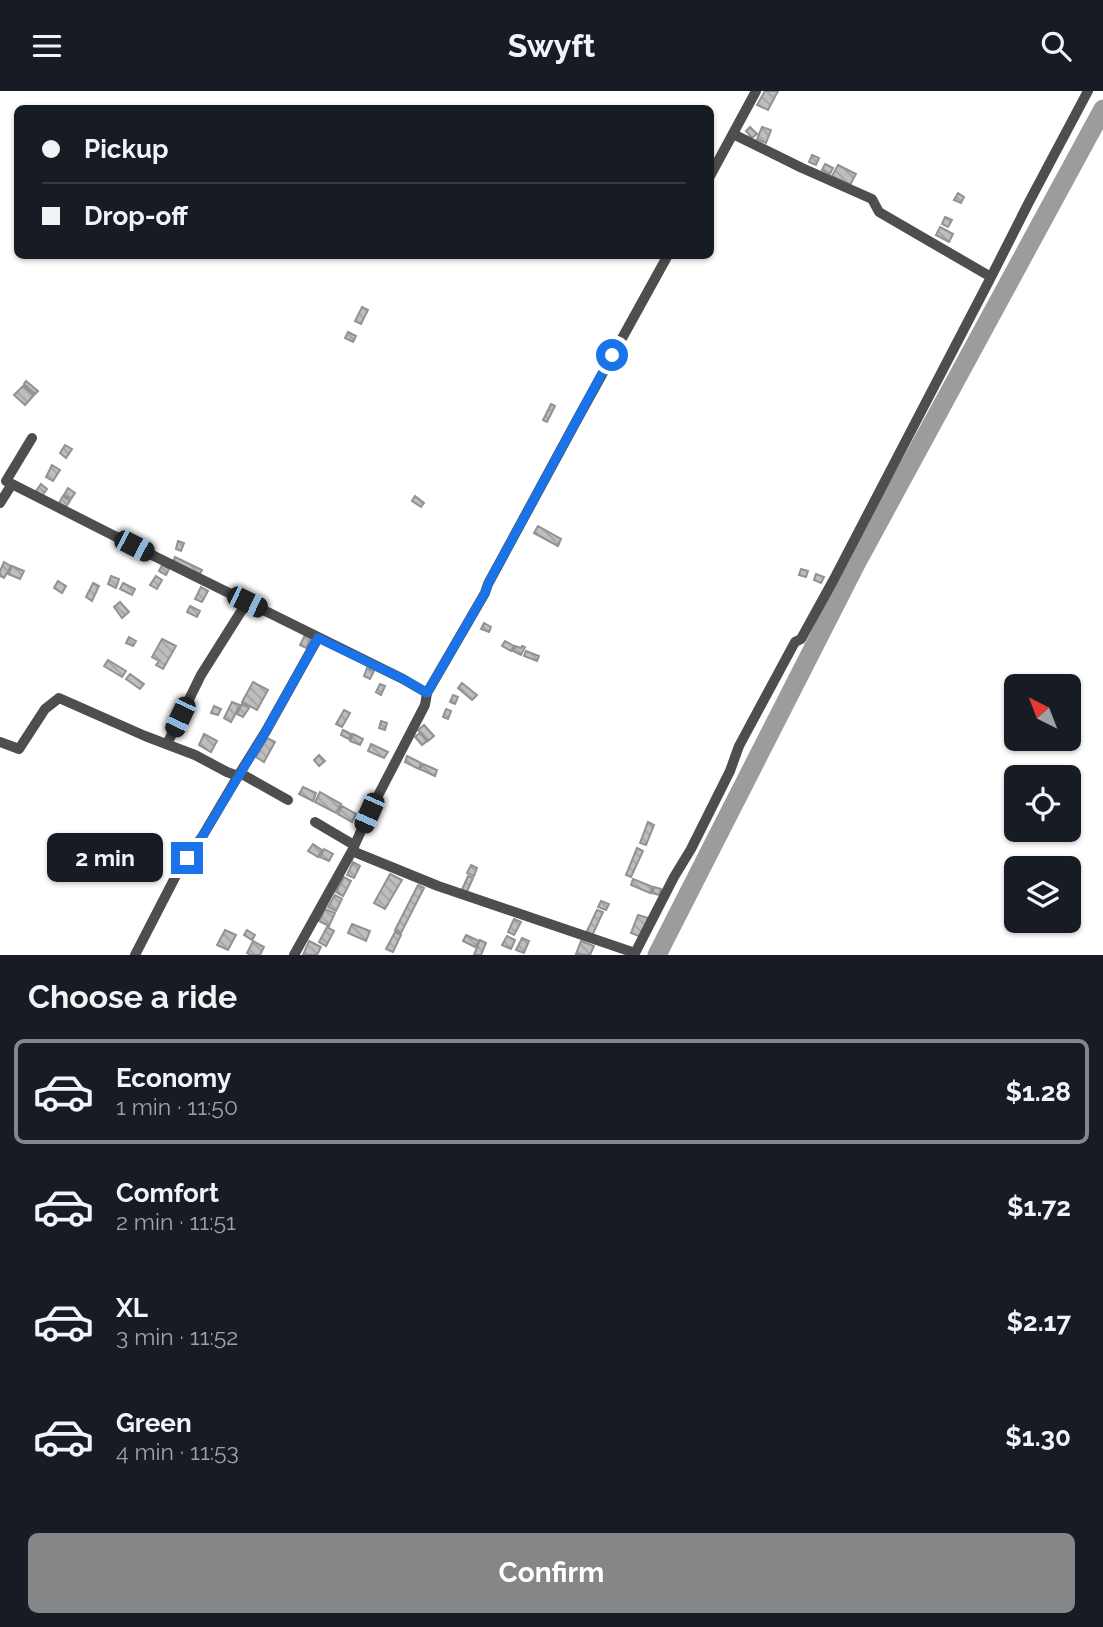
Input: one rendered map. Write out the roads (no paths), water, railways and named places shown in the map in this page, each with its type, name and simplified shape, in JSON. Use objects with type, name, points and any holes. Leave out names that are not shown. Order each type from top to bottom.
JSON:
[{"type":"street","points":[[714,169],[756,91]]},
{"type":"street","points":[[315,822],[353,848],[438,886],[635,954],[730,771],[739,746],[795,642],[801,639],[834,579],[1088,91]]},
{"type":"street","points":[[733,134],[872,199],[879,212],[991,277]]},
{"type":"street","points":[[293,955],[353,848],[425,705],[427,693],[485,593],[666,259]]},
{"type":"street","points":[[0,503],[6,482],[32,438]]},
{"type":"street","points":[[6,482],[427,693]]},
{"type":"street","points":[[167,744],[206,667],[247,602]]},
{"type":"street","points":[[135,955],[184,860],[202,837],[266,731],[318,638]]},
{"type":"street","points":[[0,742],[19,749],[45,709],[60,698],[195,755],[288,800]]},
{"type":"waterway","points":[[657,955],[856,564],[1103,109]]}]
